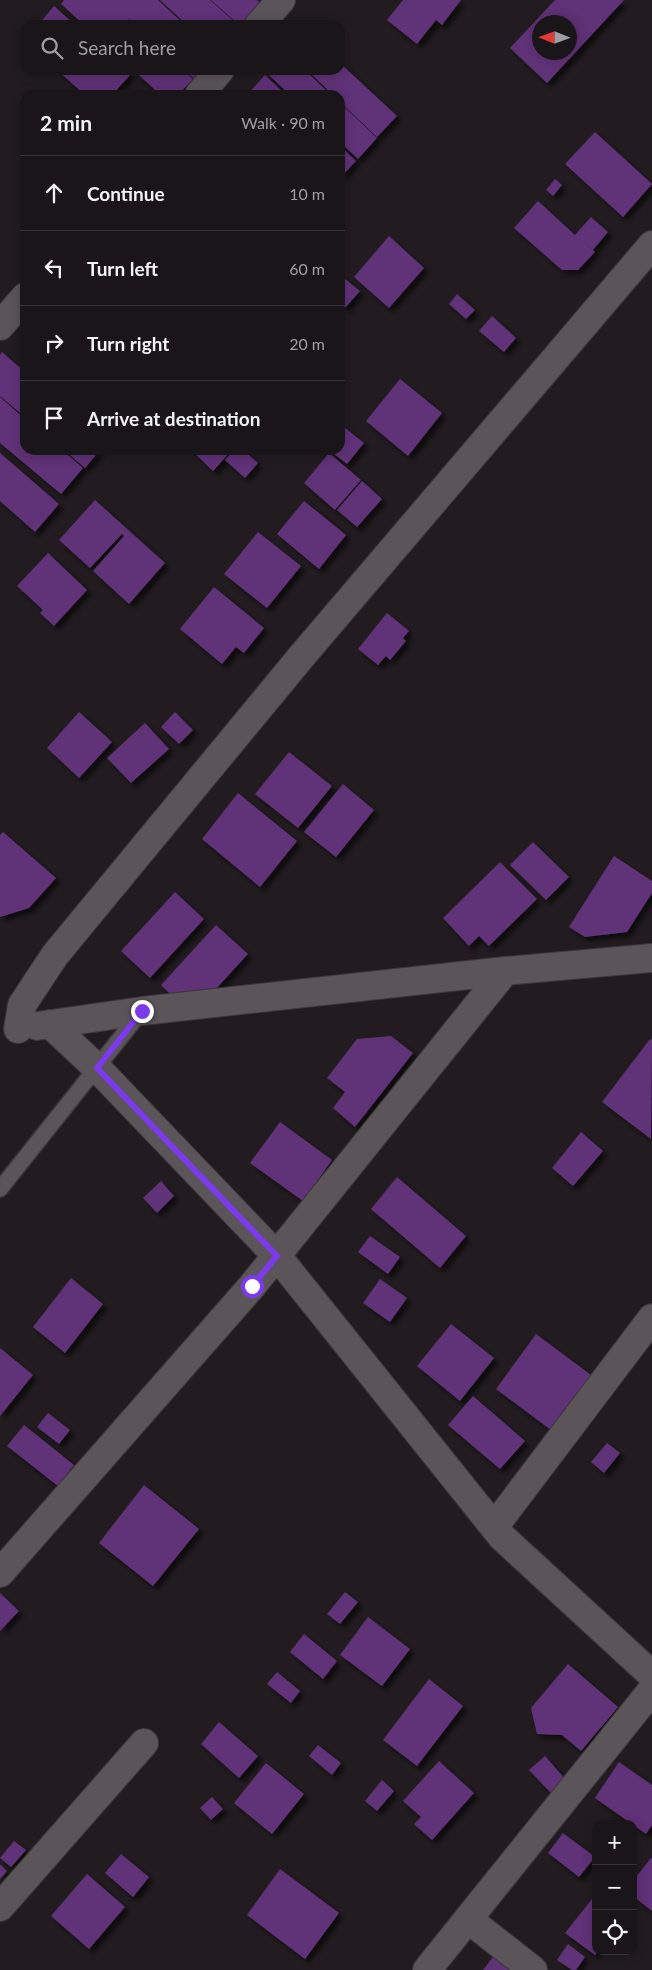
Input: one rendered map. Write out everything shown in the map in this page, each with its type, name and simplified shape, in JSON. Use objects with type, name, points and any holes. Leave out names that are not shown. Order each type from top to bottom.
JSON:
[{"type":"street","points":[[263,20],[281,0]]},
{"type":"street","points":[[203,90],[216,75]]},
{"type":"street","points":[[652,245],[301,657],[56,955],[10,1015],[50,1024],[142,1011],[505,971],[652,958]]},
{"type":"street","points":[[0,326],[20,303]]},
{"type":"street","points":[[0,1573],[252,1286],[505,971]]},
{"type":"street","points":[[50,1024],[97,1068],[277,1256],[502,1537],[652,1674]]},
{"type":"street","points":[[494,1527],[652,1318]]},
{"type":"street","points":[[427,1970],[652,1690]]},
{"type":"street","points":[[0,1907],[144,1743]]},
{"type":"street","points":[[468,1919],[533,1970]]},
{"type":"lane","points":[[0,1189],[142,1011]]},
{"type":"building","points":[[64,0],[158,0],[180,20],[130,20],[126,16],[130,20],[79,20],[61,4]]},
{"type":"building","points":[[160,0],[210,0],[232,20],[182,20]]},
{"type":"building","points":[[211,0],[257,0],[261,4],[247,20],[233,20]]},
{"type":"building","points":[[403,0],[461,0],[442,25],[436,20],[417,44],[387,20]]},
{"type":"building","points":[[555,0],[624,0],[577,51],[577,15],[541,15]]},
{"type":"building","points":[[54,6],[69,20],[42,20]]},
{"type":"building","points":[[532,25],[532,60],[568,60],[547,83],[510,48]]},
{"type":"building","points":[[345,68],[397,116],[377,137],[345,107],[345,90],[328,90],[312,75],[345,75]]},
{"type":"building","points":[[63,75],[130,75],[117,90],[79,90]]},
{"type":"building","points":[[139,75],[189,75],[193,79],[183,90],[155,90]]},
{"type":"building","points":[[265,75],[281,90],[252,90]]},
{"type":"building","points":[[269,75],[310,75],[326,90],[285,90]]},
{"type":"building","points":[[345,108],[377,138],[358,159],[345,147]]},
{"type":"building","points":[[595,132],[652,184],[623,217],[565,164]]},
{"type":"building","points":[[345,151],[356,161],[345,173]]},
{"type":"building","points":[[555,179],[562,185],[553,196],[546,190]]},
{"type":"building","points":[[538,201],[575,235],[591,217],[608,232],[593,250],[579,238],[595,252],[578,270],[562,270],[514,228]]},
{"type":"building","points":[[389,236],[424,268],[389,308],[354,277]]},
{"type":"building","points":[[345,279],[360,291],[345,308]]},
{"type":"building","points":[[457,294],[475,310],[466,319],[449,304]]},
{"type":"building","points":[[492,316],[516,338],[504,352],[479,331]]},
{"type":"building","points":[[2,352],[20,368],[20,413],[0,396],[0,355]]},
{"type":"building","points":[[400,379],[442,413],[408,456],[366,421]]},
{"type":"building","points":[[0,397],[20,415],[20,455],[68,455],[83,468],[61,494],[0,443]]},
{"type":"building","points":[[345,428],[364,443],[347,464],[335,455],[345,455]]},
{"type":"building","points":[[0,453],[59,504],[35,532],[0,501]]},
{"type":"building","points":[[70,455],[96,455],[85,468]]},
{"type":"building","points":[[196,455],[227,455],[213,471]]},
{"type":"building","points":[[230,455],[249,455],[258,463],[245,478],[225,460]]},
{"type":"building","points":[[327,455],[331,455],[361,480],[335,510],[304,483]]},
{"type":"building","points":[[362,481],[382,499],[357,527],[337,510]]},
{"type":"building","points":[[95,500],[165,563],[129,604],[93,571],[124,536],[122,534],[90,568],[59,540]]},
{"type":"building","points":[[304,501],[346,535],[319,569],[277,534]]},
{"type":"building","points":[[258,532],[301,566],[267,608],[224,574]]},
{"type":"building","points":[[48,553],[87,590],[54,626],[40,613],[43,610],[17,586]]},
{"type":"building","points":[[214,587],[264,628],[244,653],[236,647],[222,664],[180,629]]},
{"type":"building","points":[[387,613],[409,631],[403,638],[406,641],[390,660],[386,656],[378,665],[358,649]]},
{"type":"building","points":[[79,712],[112,742],[79,778],[47,748]]},
{"type":"building","points":[[175,712],[193,730],[179,744],[161,727]]},
{"type":"building","points":[[145,723],[169,749],[131,783],[107,758]]},
{"type":"building","points":[[289,752],[332,786],[298,828],[255,794]]},
{"type":"building","points":[[343,784],[374,810],[336,857],[304,832]]},
{"type":"building","points":[[238,793],[297,841],[260,887],[202,839]]},
{"type":"building","points":[[3,832],[56,878],[29,908],[0,917],[0,835]]},
{"type":"building","points":[[533,842],[569,877],[546,900],[510,865]]},
{"type":"building","points":[[614,856],[652,881],[652,893],[627,932],[585,937],[569,927]]},
{"type":"building","points":[[500,862],[537,899],[489,946],[479,936],[469,946],[443,918]]},
{"type":"building","points":[[175,892],[204,919],[150,978],[121,951]]},
{"type":"building","points":[[216,925],[248,954],[214,991],[171,995],[161,985]]},
{"type":"building","points":[[391,1036],[413,1053],[355,1127],[333,1108],[345,1092],[327,1078],[357,1039]]},
{"type":"building","points":[[650,1039],[652,1040],[651,1139],[602,1102]]},
{"type":"building","points":[[280,1122],[332,1160],[303,1201],[250,1163]]},
{"type":"building","points":[[581,1132],[603,1151],[573,1186],[552,1168]]},
{"type":"building","points":[[397,1177],[466,1236],[440,1268],[371,1209]]},
{"type":"building","points":[[161,1181],[174,1196],[157,1213],[143,1198]]},
{"type":"building","points":[[370,1236],[400,1257],[388,1274],[358,1252]]},
{"type":"building","points":[[71,1278],[103,1304],[65,1353],[33,1327]]},
{"type":"building","points":[[380,1279],[407,1298],[390,1322],[363,1303]]},
{"type":"building","points":[[451,1324],[494,1358],[460,1401],[417,1366]]},
{"type":"building","points":[[536,1334],[591,1375],[551,1430],[496,1389]]},
{"type":"building","points":[[0,1348],[33,1375],[0,1416]]},
{"type":"building","points":[[473,1396],[525,1441],[500,1469],[448,1425]]},
{"type":"building","points":[[48,1413],[70,1430],[59,1444],[37,1427]]},
{"type":"building","points":[[24,1425],[74,1465],[58,1486],[7,1446]]},
{"type":"building","points":[[607,1443],[620,1453],[604,1473],[591,1462]]},
{"type":"building","points":[[144,1485],[199,1529],[153,1586],[99,1543]]},
{"type":"building","points":[[345,1592],[358,1602],[340,1624],[327,1614]]},
{"type":"building","points":[[0,1593],[19,1611],[0,1631]]},
{"type":"building","points":[[368,1617],[410,1649],[382,1686],[340,1655]]},
{"type":"building","points":[[304,1634],[337,1661],[323,1679],[290,1652]]},
{"type":"building","points":[[568,1664],[618,1707],[581,1751],[562,1735],[537,1734],[531,1708]]},
{"type":"building","points":[[277,1672],[300,1691],[291,1703],[267,1684]]},
{"type":"building","points":[[429,1679],[463,1706],[417,1766],[383,1740]]},
{"type":"building","points":[[219,1722],[258,1756],[239,1778],[201,1744]]},
{"type":"building","points":[[318,1745],[341,1763],[332,1775],[309,1756]]},
{"type":"building","points":[[545,1756],[566,1780],[551,1793],[529,1770]]},
{"type":"building","points":[[439,1761],[474,1793],[432,1840],[414,1824],[421,1817],[403,1801]]},
{"type":"building","points":[[619,1762],[652,1785],[652,1825],[646,1834],[637,1828],[637,1820],[626,1820],[595,1798]]},
{"type":"building","points":[[266,1763],[304,1794],[272,1834],[234,1803]]},
{"type":"building","points":[[382,1780],[394,1791],[377,1811],[365,1801]]},
{"type":"building","points":[[212,1797],[223,1809],[211,1820],[200,1808]]},
{"type":"building","points":[[563,1833],[592,1855],[592,1861],[579,1877],[548,1853]]},
{"type":"building","points":[[14,1841],[26,1850],[11,1867],[0,1858]]},
{"type":"building","points":[[121,1854],[149,1877],[133,1897],[105,1873]]},
{"type":"building","points":[[651,1858],[652,1911],[637,1899],[637,1876]]},
{"type":"building","points":[[0,1864],[7,1871],[0,1879]]},
{"type":"building","points":[[280,1869],[339,1913],[305,1959],[247,1915]]},
{"type":"building","points":[[87,1874],[125,1907],[89,1949],[51,1916]]},
{"type":"building","points":[[592,1899],[592,1953],[565,1933]]},
{"type":"building","points":[[568,1944],[585,1957],[576,1970],[572,1970],[557,1960]]},
{"type":"building","points":[[496,1953],[518,1970],[483,1970]]},
{"type":"route","points":[[142,1011],[97,1068],[277,1256],[252,1286]]}]
